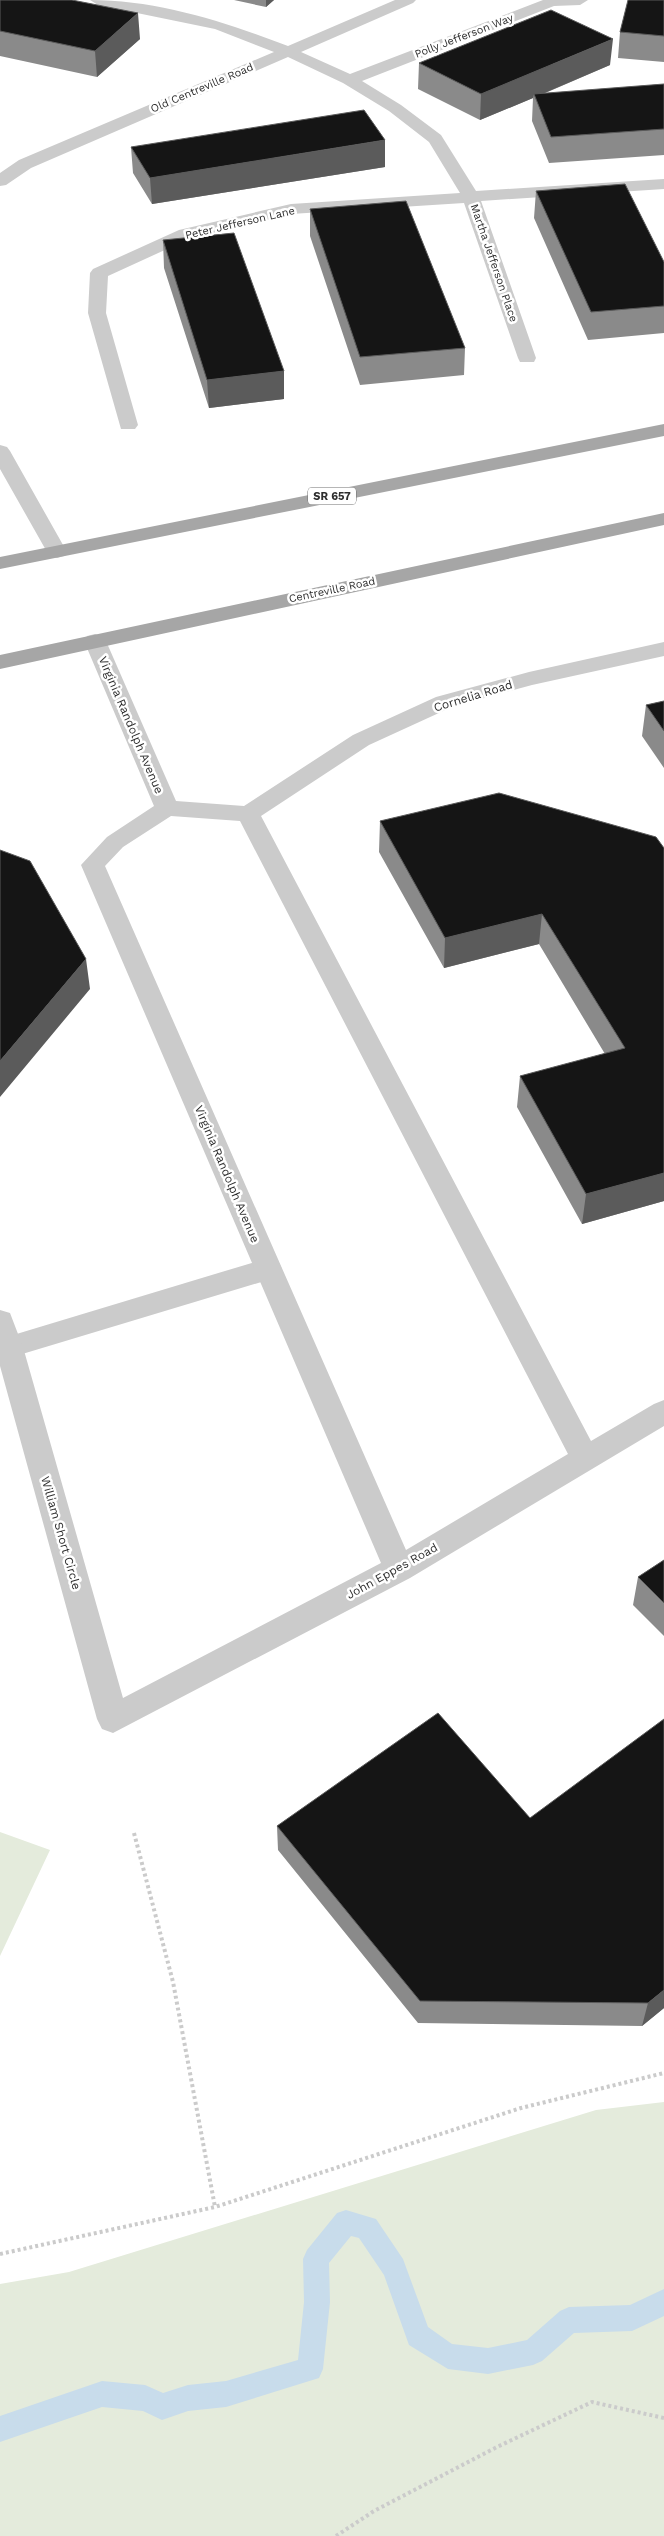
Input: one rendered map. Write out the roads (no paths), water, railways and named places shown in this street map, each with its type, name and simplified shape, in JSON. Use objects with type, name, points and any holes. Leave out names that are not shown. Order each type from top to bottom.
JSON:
[{"type":"main road","name":"SR 657","points":[[0,563],[664,430]]},
{"type":"main road","name":"Centreville Road","points":[[0,662],[664,519]]},
{"type":"street","name":"Martha Jefferson Place","points":[[98,0],[219,25],[287,52],[350,80],[395,108],[435,139],[471,197],[527,358]]},
{"type":"street","name":"Old Centreville Road","points":[[0,181],[25,164],[408,0]]},
{"type":"street","name":"Polly Jefferson Way","points":[[350,80],[552,2],[580,0]]},
{"type":"street","name":"Peter Jefferson Lane","points":[[128,425],[98,313],[99,273],[185,234],[291,210],[664,184]]},
{"type":"street","points":[[0,451],[56,552]]},
{"type":"street","name":"Virginia Randolph Avenue","points":[[95,641],[167,808]]},
{"type":"street","name":"Cornelia Road","points":[[248,814],[361,740],[444,702],[529,679],[664,649]]},
{"type":"street","name":"Virginia Randolph Avenue","points":[[248,814],[167,808],[115,842],[93,865],[399,1569]]},
{"type":"street","points":[[248,814],[585,1458]]},
{"type":"street","points":[[3,1339],[268,1269]]},
{"type":"street","name":"William Short Circle","points":[[3,1339],[113,1719]]},
{"type":"street","name":"John Eppes Road","points":[[113,1719],[399,1569],[664,1412]]},
{"type":"waterway","points":[[0,2429],[102,2394],[145,2398],[162,2407],[188,2398],[226,2394],[310,2369],[317,2302],[316,2259],[346,2222],[367,2228],[394,2268],[418,2336],[448,2356],[488,2361],[533,2352],[569,2320],[632,2318],[664,2302]]}]
